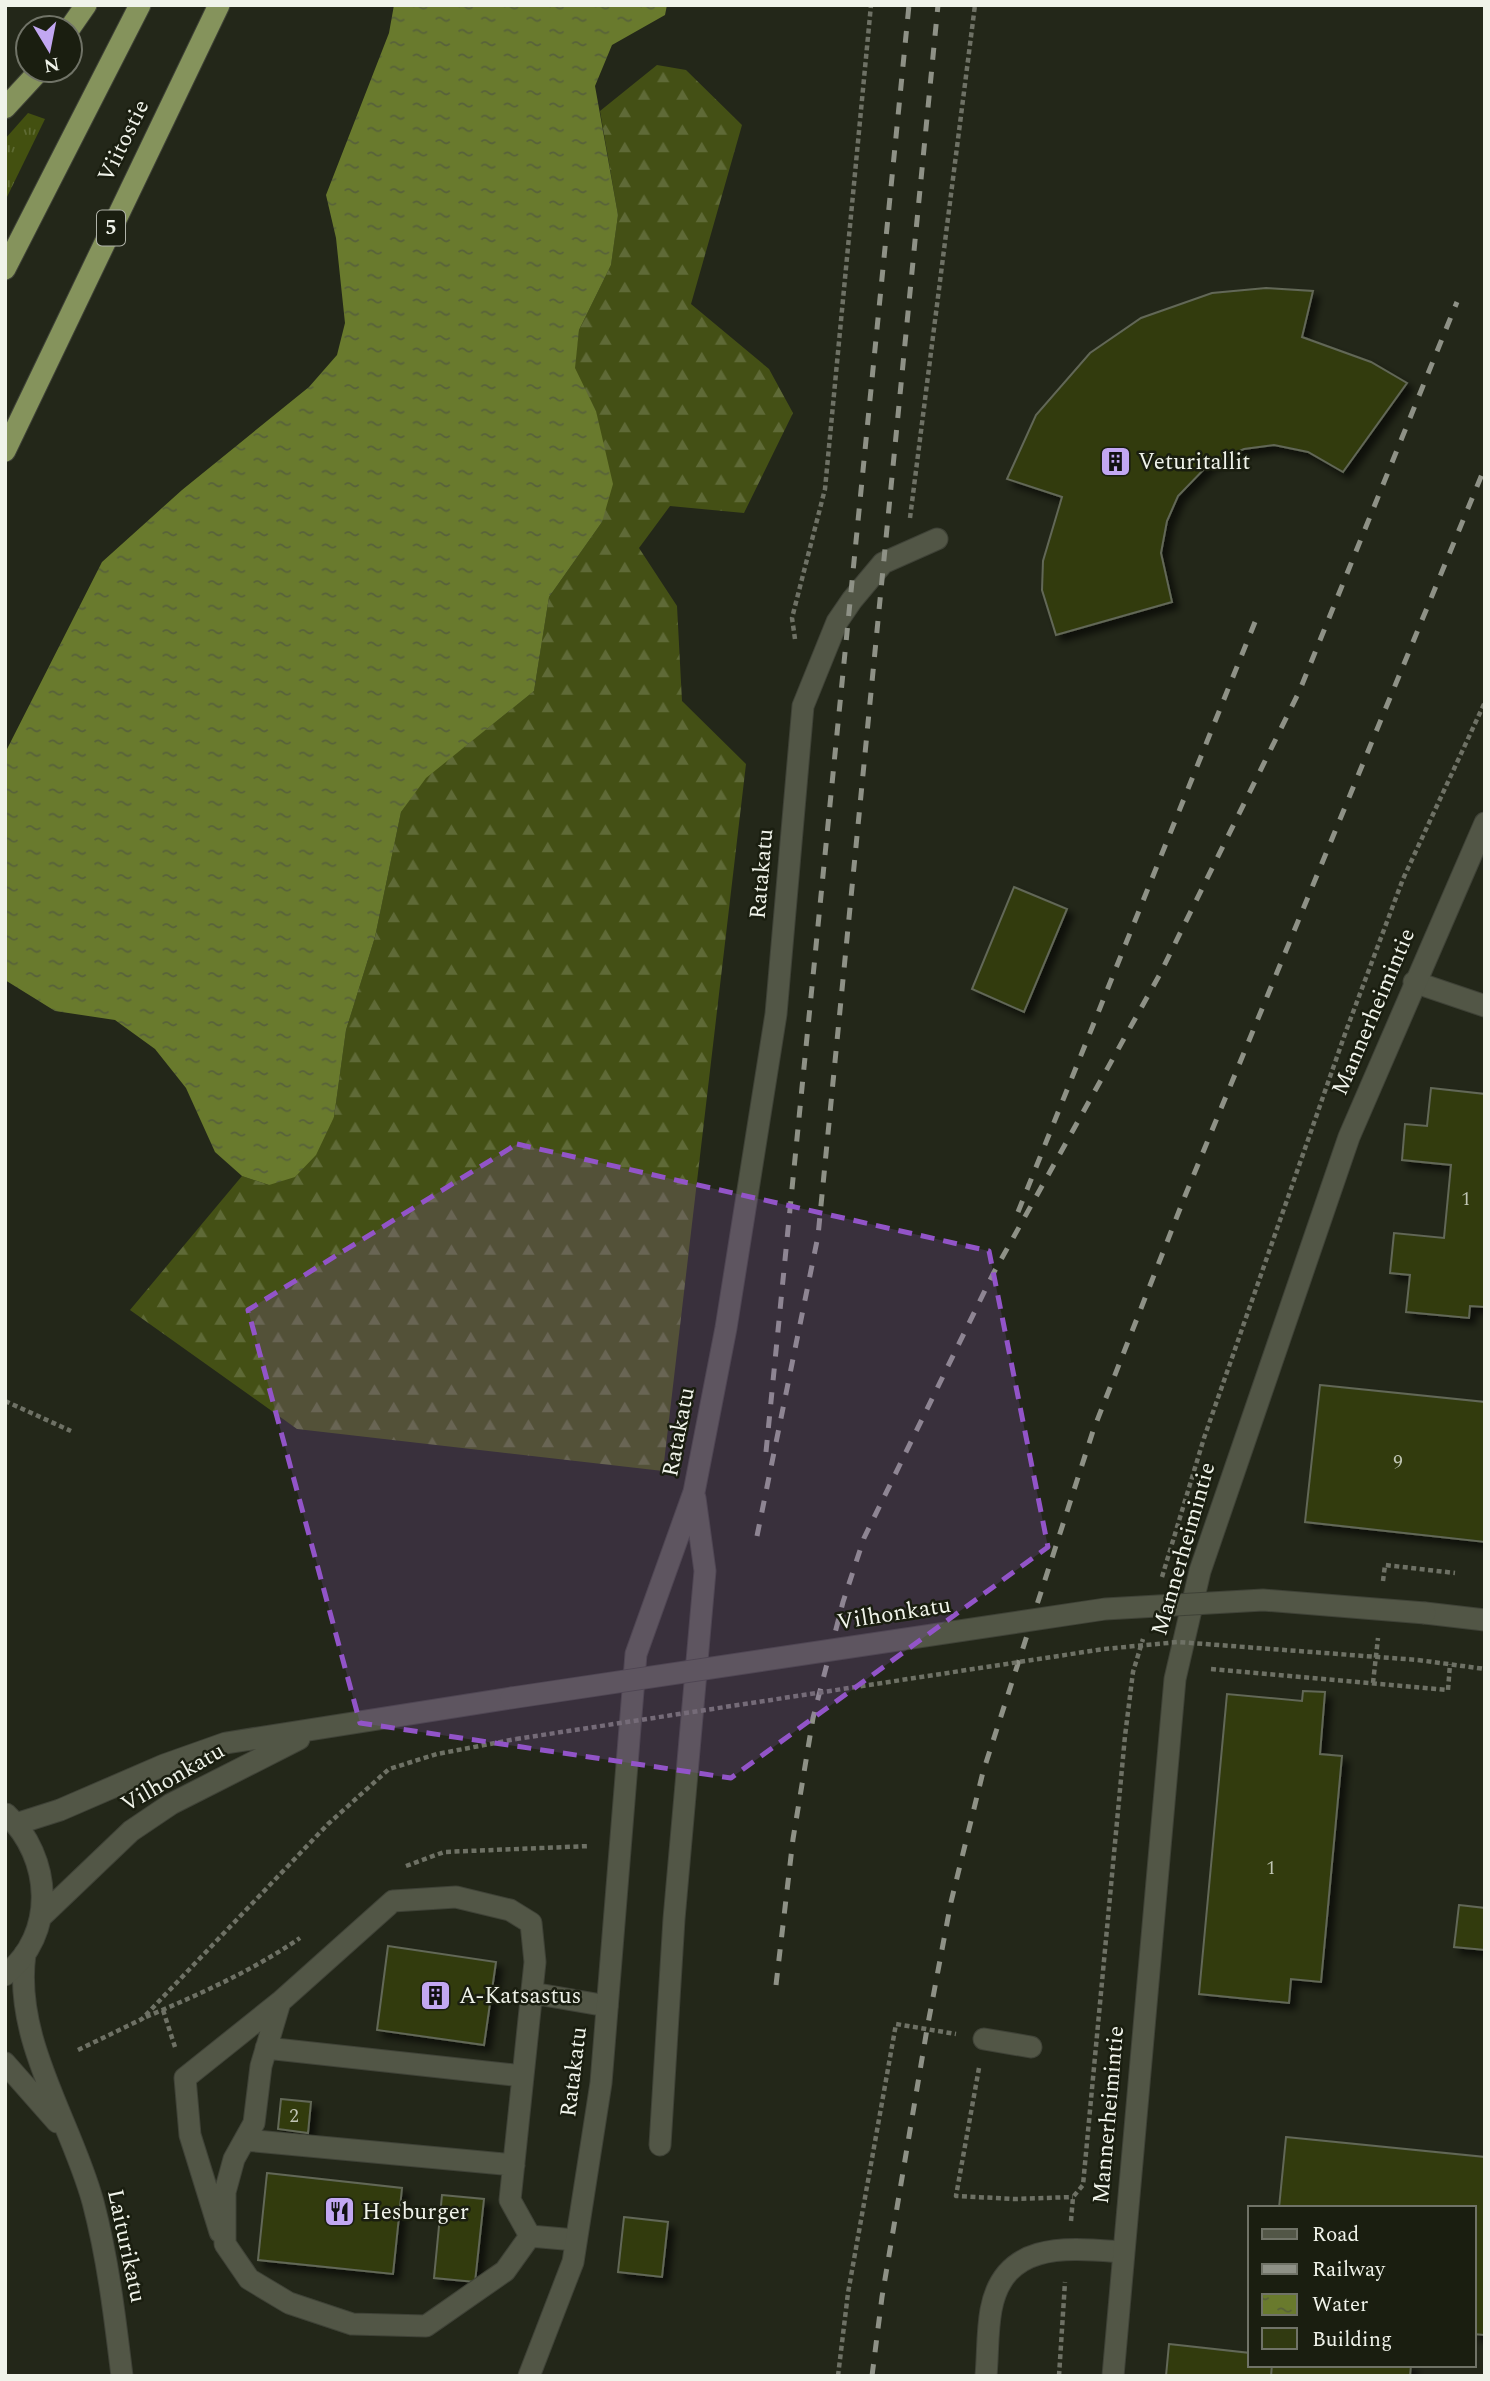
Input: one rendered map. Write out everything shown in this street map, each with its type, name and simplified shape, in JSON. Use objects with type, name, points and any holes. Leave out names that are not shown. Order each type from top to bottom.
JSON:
[{"type":"highway","name":"Viitostie","points":[[5,269],[140,5]]},
{"type":"highway","name":"Viitostie","points":[[5,451],[219,5]]},
{"type":"highway","points":[[5,108],[27,84]]},
{"type":"street","name":"Ratakatu","points":[[529,2376],[573,2262],[601,2083],[636,1654],[694,1492],[726,1328],[776,1014],[803,706],[836,622],[883,564],[937,539]]},
{"type":"street","name":"Mannerheimintie","points":[[1113,2376],[1175,1678],[1200,1571],[1349,1138],[1414,982],[1485,823]]},
{"type":"street","points":[[1414,982],[1485,1006]]},
{"type":"street","points":[[660,2145],[674,1919],[705,1571],[694,1492]]},
{"type":"street","name":"Vilhonkatu","points":[[11,1819],[60,1810],[164,1765],[226,1743],[1105,1609],[1263,1600],[1485,1620]]},
{"type":"street","name":"Vilhonkatu","points":[[41,1917],[131,1831],[171,1804],[314,1731]]},
{"type":"street","points":[[5,1975],[25,1954],[41,1917],[41,1874],[28,1840],[11,1819]]},
{"type":"street","points":[[456,1897],[510,1910],[531,1923],[535,1962],[510,2200],[530,2236],[505,2271],[426,2326],[352,2324],[289,2304],[249,2279],[225,2244],[212,2212],[191,2135],[185,2078],[280,2002],[393,1901],[456,1897]]},
{"type":"street","name":"Laiturikatu","points":[[25,1954],[21,1981],[27,2020],[64,2131],[92,2201],[112,2294],[122,2376]]},
{"type":"street","points":[[531,1993],[607,2006]]},
{"type":"street","points":[[225,2244],[225,2192],[234,2159],[254,2123],[261,2066],[280,2002]]},
{"type":"street","points":[[984,2039],[1031,2047]]},
{"type":"street","points":[[266,2048],[523,2076]]},
{"type":"street","name":"Laiturikatu","points":[[5,2063],[64,2131]]},
{"type":"street","points":[[245,2140],[514,2165]]},
{"type":"street","points":[[530,2236],[575,2240]]},
{"type":"street","points":[[986,2376],[991,2308],[1005,2275],[1033,2253],[1068,2248],[1123,2252]]},
{"type":"path","points":[[795,643],[792,618],[825,489],[871,5]]},
{"type":"path","points":[[906,553],[975,5]]},
{"type":"path","points":[[5,1401],[71,1431]]},
{"type":"path","points":[[1392,1566],[1455,1573]]},
{"type":"path","points":[[79,2050],[142,2019],[328,1824],[389,1769],[437,1754],[516,1739],[1104,1650],[1178,1642],[1418,1660],[1485,1669]]},
{"type":"path","points":[[1212,1669],[1448,1690],[1450,1664]]},
{"type":"path","points":[[838,2376],[850,2280],[895,2024],[984,2039],[956,2196],[1015,2199],[1073,2197]]},
{"type":"highlighted area","points":[[517,1144],[989,1251],[1048,1547],[731,1778],[360,1723],[248,1310]]},
{"type":"green space","points":[[657,65],[686,70],[742,125],[691,304],[769,369],[793,413],[744,513],[670,506],[639,548],[677,606],[682,701],[746,764],[663,1471],[297,1429],[130,1310],[242,1176],[269,1185],[334,1117],[346,1030],[375,937],[401,812],[425,778],[534,691],[549,597],[602,522],[596,411],[574,368],[579,330],[611,265],[618,215],[600,111]]},
{"type":"green space","points":[[28,113],[45,119],[5,201],[5,139]]},
{"type":"water","points":[[394,5],[667,5],[665,15],[612,45],[595,86],[618,215],[611,265],[579,330],[575,368],[596,411],[613,484],[602,522],[549,597],[534,691],[426,778],[401,812],[375,937],[346,1030],[334,1117],[316,1155],[295,1177],[269,1185],[242,1176],[215,1152],[186,1088],[155,1049],[115,1020],[55,1011],[5,980],[5,753],[102,562],[182,490],[309,387],[337,355],[345,323],[336,238],[326,195],[389,33]]},
{"type":"building","name":"Veturitallit","points":[[1266,288],[1313,291],[1302,337],[1371,362],[1407,383],[1343,472],[1308,452],[1274,445],[1244,449],[1208,465],[1178,496],[1167,521],[1161,553],[1172,602],[1056,635],[1042,590],[1043,561],[1062,497],[1007,479],[1036,415],[1090,353],[1141,318],[1212,293]]},
{"type":"building","points":[[1014,887],[1067,909],[1024,1012],[972,989]]},
{"type":"building","points":[[1431,1088],[1485,1094],[1485,1307],[1470,1306],[1469,1318],[1406,1312],[1410,1275],[1390,1273],[1394,1233],[1444,1238],[1451,1165],[1402,1160],[1405,1124],[1427,1126]]},
{"type":"building","points":[[1320,1385],[1485,1402],[1485,1542],[1305,1522]]},
{"type":"building","points":[[1303,1691],[1325,1692],[1320,1754],[1342,1756],[1321,1982],[1291,1979],[1289,2003],[1199,1994],[1227,1694],[1302,1701]]},
{"type":"building","points":[[1459,1905],[1485,1908],[1485,1950],[1454,1947]]},
{"type":"building","name":"A-Katsastus","points":[[388,1946],[496,1962],[484,2045],[377,2030]]},
{"type":"building","points":[[281,2099],[311,2102],[308,2133],[278,2129]]},
{"type":"building","points":[[1286,2137],[1485,2157],[1484,2335],[1476,2334],[1476,2206],[1279,2206]]},
{"type":"building","points":[[267,2173],[402,2188],[393,2274],[258,2260]]},
{"type":"building","points":[[442,2195],[484,2199],[475,2282],[434,2278]]},
{"type":"building","points":[[624,2217],[668,2222],[662,2277],[618,2272]]},
{"type":"building","points":[[1169,2344],[1248,2353],[1248,2367],[1272,2367],[1271,2376],[1166,2376]]},
{"type":"building","points":[[1272,2367],[1411,2367],[1410,2376],[1271,2376]]},
{"type":"railway","points":[[766,1452],[909,5]]},
{"type":"railway","points":[[757,1536],[818,1236],[938,5]]},
{"type":"railway","points":[[776,1985],[793,1839],[813,1718],[843,1602],[864,1538],[993,1274],[1160,974],[1299,692],[1457,302]]},
{"type":"railway","points":[[872,2376],[882,2297],[927,2029],[951,1902],[983,1772],[1093,1431],[1185,1196],[1485,467]]},
{"type":"railway","points":[[1018,1212],[1255,622]]},
{"type":"place","name":"Veturitallit","points":[[1115,462]]},
{"type":"place","name":"A-Katsastus","points":[[436,1996]]},
{"type":"place","name":"Hesburger","points":[[339,2212]]}]
